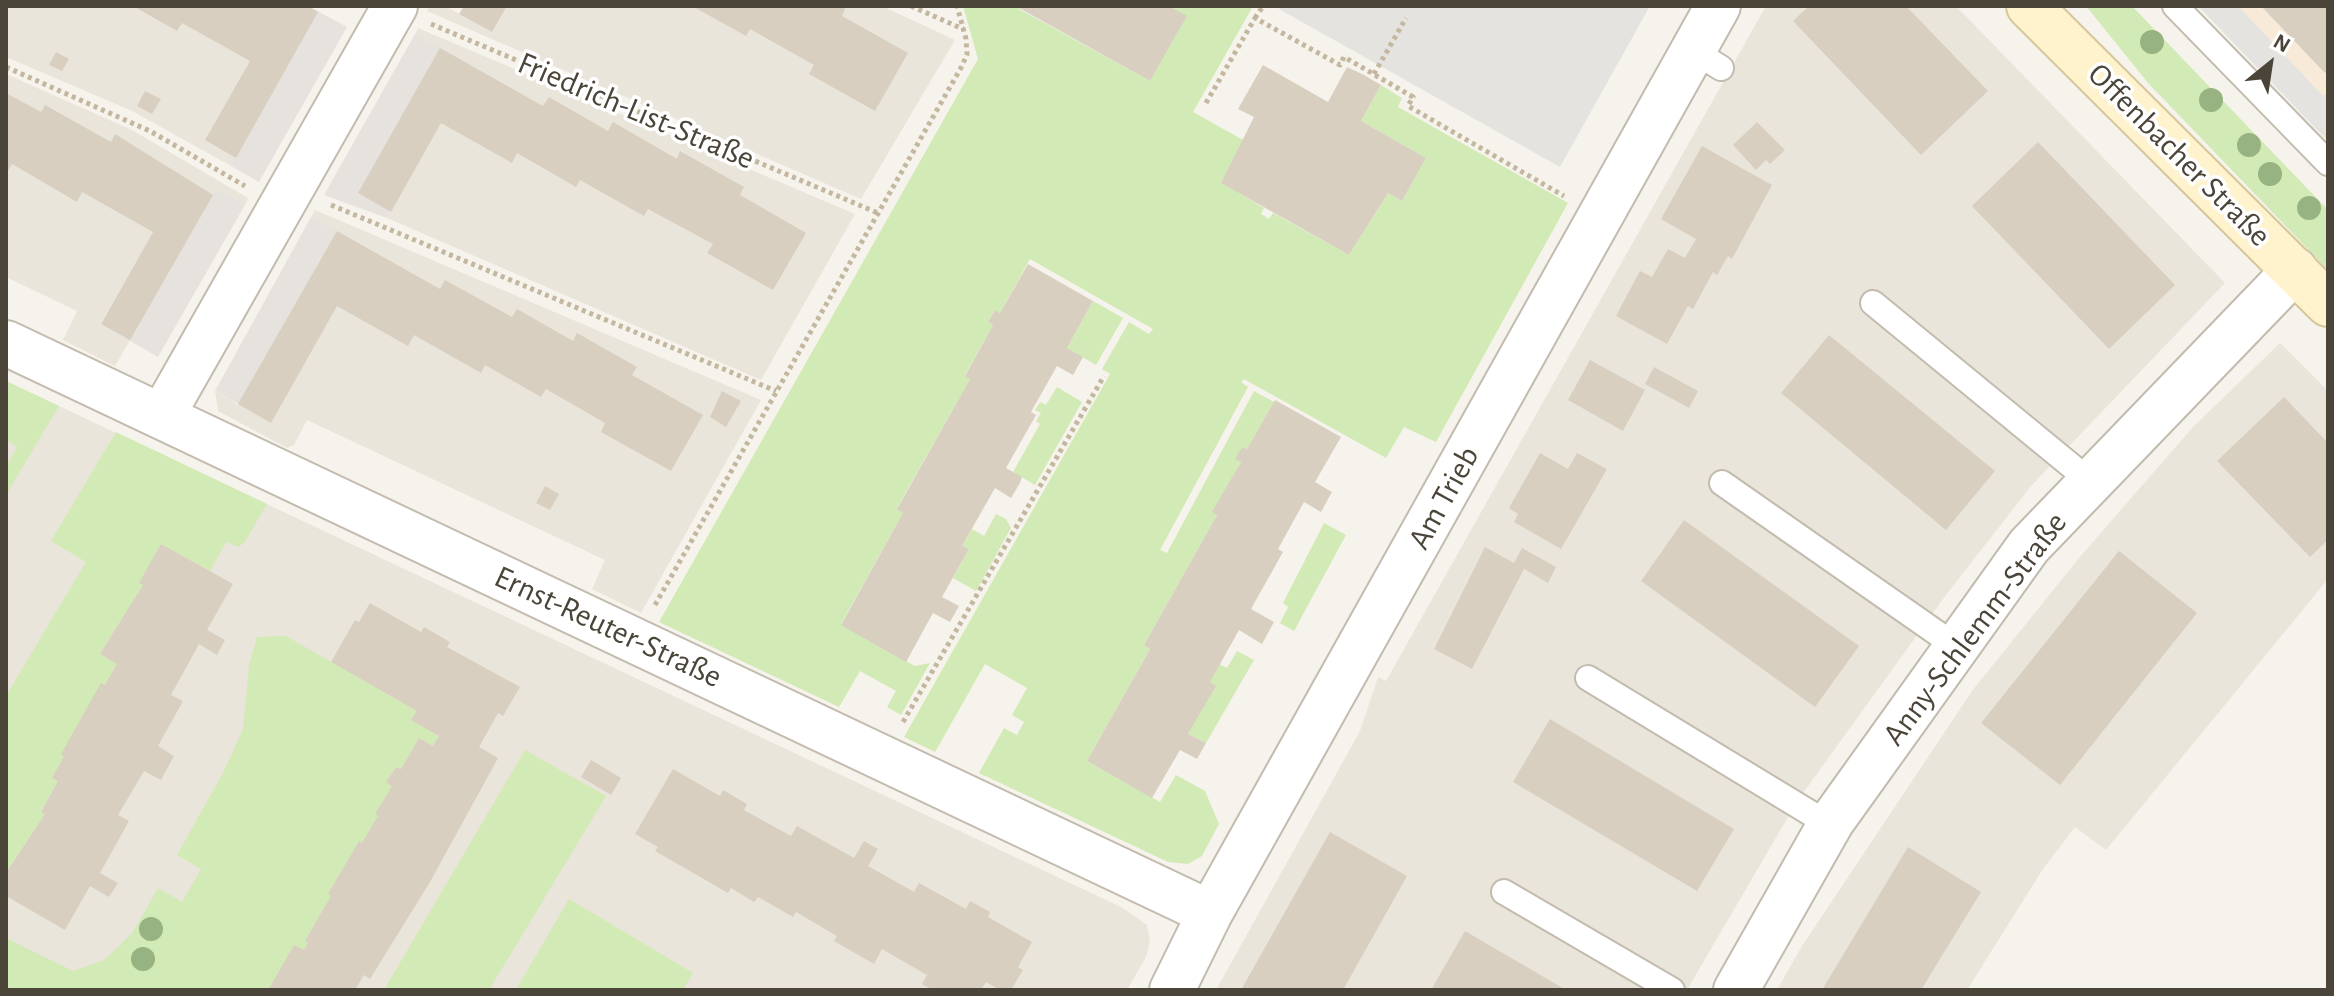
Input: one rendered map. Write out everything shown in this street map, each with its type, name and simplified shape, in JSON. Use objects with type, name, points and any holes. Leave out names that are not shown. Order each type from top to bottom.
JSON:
[{"type":"street","name":"Am Trieb","points":[[1172,990],[1210,913],[1708,60],[1718,6]]},
{"type":"street","name":"Offenbacher Straße","points":[[2029,6],[2328,304]]},
{"type":"street","points":[[162,416],[394,7]]},
{"type":"street","name":"Anny-Schlemm-Straße","points":[[1736,990],[1830,825],[2029,546],[2295,270]]},
{"type":"street","name":"Ernst-Reuter-Straße","points":[[6,343],[1210,913]]},
{"type":"lane","points":[[2175,6],[2328,163]]},
{"type":"lane","points":[[1873,303],[2091,482]]},
{"type":"lane","points":[[1722,483],[1957,647]]},
{"type":"lane","points":[[1588,678],[1830,825]]},
{"type":"lane","points":[[1504,892],[1672,990]]},
{"type":"path","points":[[911,6],[964,30]]},
{"type":"path","points":[[634,640],[962,66],[967,54],[957,6]]},
{"type":"path","points":[[1206,103],[1263,6]]},
{"type":"path","name":"Friedrich-List-Straße","points":[[394,7],[878,213]]},
{"type":"path","points":[[1255,18],[1340,65],[1344,57],[1374,74],[1413,97],[1408,106],[1575,203]]},
{"type":"path","points":[[1374,74],[1406,18]]},
{"type":"path","points":[[6,67],[150,131],[286,197],[776,391]]},
{"type":"path","points":[[900,727],[1104,376]]},
{"type":"shaded area","points":[[6,6],[281,6],[205,140],[236,158],[231,166],[132,111],[6,57]]},
{"type":"shaded area","points":[[281,6],[308,6],[347,27],[259,182],[231,166],[235,158],[205,140]]},
{"type":"shaded area","points":[[430,6],[445,6],[492,32],[507,6],[882,6],[955,40],[861,199],[427,11]]},
{"type":"shaded area","points":[[1281,6],[1650,6],[1560,167],[1279,9]]},
{"type":"shaded area","points":[[1766,6],[1956,6],[2225,283],[2031,486],[1946,595],[1798,800],[1687,990],[1216,990],[1360,731],[1378,677],[1386,681]]},
{"type":"shaded area","points":[[2198,6],[2328,6],[2328,141]]},
{"type":"shaded area","points":[[2198,6],[2238,6],[2323,96],[2328,93],[2328,141]]},
{"type":"shaded area","points":[[418,28],[855,214],[761,380],[387,218],[472,67],[415,34]]},
{"type":"shaded area","points":[[415,34],[473,66],[387,218],[324,195]]},
{"type":"shaded area","points":[[6,74],[132,130],[248,198],[245,205],[217,189],[213,195],[184,178],[101,323],[130,340],[115,366],[63,340],[77,311],[6,277]]},
{"type":"shaded area","points":[[184,178],[213,194],[217,189],[245,205],[158,357],[101,324]]},
{"type":"shaded area","points":[[315,210],[761,400],[641,613],[592,589],[605,560],[307,420],[294,445],[287,448],[218,411],[215,391],[238,405],[369,249],[311,217]]},
{"type":"shaded area","points":[[311,217],[369,249],[271,423],[215,391]]},
{"type":"shaded area","points":[[2280,343],[2328,391],[2328,579],[2106,850],[2075,827],[2043,869],[1967,990],[1777,990],[1802,946],[1972,691],[2079,558],[2193,427]]},
{"type":"shaded area","points":[[6,381],[1123,908],[1147,925],[1150,941],[1146,957],[1127,990],[6,990]]},
{"type":"green space","points":[[963,6],[1020,6],[1019,9],[1150,81],[1186,17],[1168,6],[1253,6],[1193,112],[1245,141],[1222,183],[1264,208],[1261,214],[1269,219],[1273,213],[1349,255],[1388,193],[1402,201],[1426,158],[1361,121],[1381,85],[1402,98],[1398,107],[1568,203],[1436,442],[1404,427],[1386,458],[1244,379],[1241,382],[1248,387],[1160,550],[1167,553],[1254,391],[1274,402],[1247,449],[1242,447],[1236,459],[1241,462],[1213,512],[1217,515],[1144,645],[1150,649],[1087,761],[1160,802],[1176,775],[1205,791],[1219,824],[1202,856],[1188,864],[1168,862],[979,773],[1004,728],[1017,735],[1024,722],[1012,715],[1027,688],[985,664],[935,752],[904,737],[1110,374],[1102,369],[1129,322],[1149,334],[1153,329],[1030,259],[1000,313],[995,310],[988,322],[993,325],[965,375],[970,379],[897,508],[903,513],[841,624],[915,666],[930,663],[901,715],[887,707],[896,691],[860,671],[839,707],[659,622],[978,59]]},
{"type":"green space","points":[[2086,6],[2132,6],[2328,210],[2328,270],[2148,83]]},
{"type":"green space","points":[[1093,301],[1123,318],[1096,365],[1067,348]]},
{"type":"green space","points":[[6,381],[59,406],[6,495],[6,467],[17,447],[6,440]]},
{"type":"green space","points":[[1057,387],[1082,402],[1035,485],[1013,472],[1040,424],[1036,421],[1041,413],[1035,410],[1040,402],[1046,405]]},
{"type":"green space","points":[[116,432],[267,504],[244,543],[238,547],[226,542],[210,571],[161,544],[140,583],[143,585],[100,654],[117,664],[52,777],[58,781],[41,811],[45,814],[6,873],[6,696],[86,562],[51,541]]},
{"type":"green space","points":[[996,514],[1006,519],[1011,528],[976,591],[953,578],[969,549],[962,546],[972,529],[984,536]]},
{"type":"green space","points":[[1324,523],[1346,535],[1294,631],[1280,623],[1288,607],[1283,603]]},
{"type":"green space","points":[[286,636],[417,711],[412,720],[439,736],[433,746],[419,738],[401,769],[395,767],[387,782],[392,786],[376,814],[378,816],[362,843],[358,842],[329,893],[331,896],[305,941],[308,943],[304,950],[294,945],[268,990],[6,990],[6,938],[73,971],[104,960],[118,947],[133,932],[158,888],[182,902],[201,869],[177,855],[224,771],[243,729],[249,666],[257,637]]},
{"type":"green space","points":[[1237,651],[1254,660],[1206,743],[1188,734],[1215,686],[1210,682],[1219,664],[1227,668]]},
{"type":"green space","points":[[525,750],[606,796],[489,990],[384,990]]},
{"type":"green space","points":[[569,899],[693,973],[683,990],[516,990]]},
{"type":"building","points":[[133,6],[308,6],[318,12],[236,158],[205,140],[250,61],[182,23],[177,31]]},
{"type":"building","points":[[464,6],[507,6],[492,32],[459,14]]},
{"type":"building","points":[[692,6],[841,6],[845,9],[842,16],[908,53],[875,111],[809,74],[814,65],[750,29],[746,36]]},
{"type":"building","points":[[1020,6],[1168,6],[1187,16],[1150,81]]},
{"type":"building","points":[[1809,6],[1906,6],[1988,91],[1921,155],[1793,21]]},
{"type":"building","points":[[2261,6],[2328,6],[2328,74],[2324,72]]},
{"type":"building","points":[[440,48],[543,106],[549,97],[608,131],[613,122],[677,159],[680,151],[744,187],[740,195],[806,233],[773,290],[707,253],[713,244],[648,209],[644,216],[580,180],[576,187],[517,153],[512,163],[441,123],[391,212],[358,193]]},
{"type":"building","points":[[56,52],[69,59],[62,71],[49,65]]},
{"type":"building","points":[[1263,65],[1328,102],[1347,67],[1364,75],[1381,85],[1361,121],[1426,158],[1402,201],[1388,193],[1349,255],[1221,183],[1254,117],[1238,109]]},
{"type":"building","points":[[145,91],[161,99],[152,114],[137,106]]},
{"type":"building","points":[[6,93],[41,112],[45,105],[111,142],[115,134],[213,195],[130,340],[101,324],[153,232],[82,192],[77,202],[12,164],[6,174]]},
{"type":"building","points":[[1757,122],[1785,150],[1770,164],[1766,160],[1756,170],[1733,145]]},
{"type":"building","points":[[2038,142],[2175,285],[2109,349],[1972,206]]},
{"type":"building","points":[[1702,146],[1772,185],[1732,259],[1728,256],[1717,275],[1713,272],[1693,309],[1688,306],[1667,344],[1616,316],[1640,271],[1652,277],[1668,249],[1685,258],[1696,239],[1661,219]]},
{"type":"building","points":[[337,231],[440,289],[445,280],[512,317],[517,309],[573,341],[577,333],[637,367],[632,375],[703,415],[671,471],[601,432],[605,423],[546,389],[541,397],[485,365],[481,373],[414,335],[408,346],[337,306],[271,423],[238,404]]},
{"type":"building","points":[[1028,264],[1093,301],[1067,348],[1083,357],[1073,375],[1057,366],[1031,412],[1036,415],[1006,468],[1022,477],[1020,483],[1011,498],[995,488],[962,546],[969,549],[942,597],[959,606],[950,622],[933,613],[906,662],[841,625],[903,513],[897,509],[970,379],[965,376],[993,325],[988,322],[995,310],[1000,313]]},
{"type":"building","points":[[1829,335],[1995,471],[1946,530],[1781,393]]},
{"type":"building","points":[[1590,360],[1645,390],[1623,431],[1568,400]]},
{"type":"building","points":[[1654,367],[1698,391],[1689,408],[1645,384]]},
{"type":"building","points":[[722,391],[741,401],[726,427],[710,417]]},
{"type":"building","points":[[2284,397],[2328,443],[2328,540],[2310,557],[2217,461]]},
{"type":"building","points":[[1275,400],[1341,437],[1315,482],[1332,492],[1321,512],[1304,502],[1278,549],[1283,552],[1251,609],[1274,622],[1262,644],[1239,630],[1210,682],[1216,686],[1188,734],[1206,743],[1197,759],[1180,750],[1152,798],[1087,761],[1150,649],[1144,645],[1217,515],[1212,512],[1241,462],[1235,459],[1242,447],[1247,449]]},
{"type":"building","points":[[1540,453],[1568,469],[1577,453],[1607,469],[1561,549],[1514,522],[1518,514],[1509,508]]},
{"type":"building","points":[[545,486],[559,494],[550,510],[536,503]]},
{"type":"building","points":[[1684,520],[1859,646],[1815,707],[1641,581]]},
{"type":"building","points":[[161,544],[233,584],[207,630],[225,640],[217,655],[199,644],[171,695],[183,701],[158,746],[174,756],[161,780],[144,771],[118,815],[129,821],[100,873],[118,883],[109,897],[90,886],[65,930],[6,896],[6,873],[45,814],[41,812],[58,781],[52,778],[64,756],[61,754],[101,683],[105,685],[117,664],[100,654],[143,585],[139,583]]},
{"type":"building","points":[[1485,547],[1514,563],[1522,548],[1556,567],[1548,583],[1524,569],[1472,669],[1434,649]]},
{"type":"building","points":[[2119,551],[2197,613],[2060,785],[1981,723]]},
{"type":"building","points":[[370,603],[421,632],[424,627],[450,642],[447,647],[520,687],[503,716],[498,713],[479,747],[498,758],[430,882],[370,979],[364,975],[355,990],[268,990],[294,945],[304,950],[308,943],[305,941],[331,896],[328,894],[359,841],[362,843],[378,816],[375,814],[392,786],[386,782],[396,767],[401,769],[419,738],[433,746],[439,736],[411,720],[417,711],[331,662],[355,620],[359,622]]},
{"type":"building","points":[[1550,719],[1734,829],[1697,891],[1513,782]]},
{"type":"building","points":[[591,760],[621,778],[611,795],[581,777]]},
{"type":"building","points":[[673,769],[720,796],[723,790],[747,804],[744,810],[791,836],[797,826],[854,858],[864,841],[878,849],[868,866],[914,892],[919,883],[966,909],[970,901],[990,912],[988,917],[1032,942],[1018,967],[1023,970],[1011,990],[1000,990],[986,982],[981,990],[933,990],[922,984],[927,975],[882,949],[874,964],[834,941],[837,936],[796,912],[793,917],[758,897],[754,902],[731,888],[728,893],[655,851],[658,847],[635,834]]},
{"type":"building","points":[[1330,832],[1407,876],[1343,990],[1241,990]]},
{"type":"building","points":[[1908,847],[1981,892],[1921,990],[1822,990]]},
{"type":"building","points":[[1465,931],[1561,987],[1566,990],[1431,990]]}]
